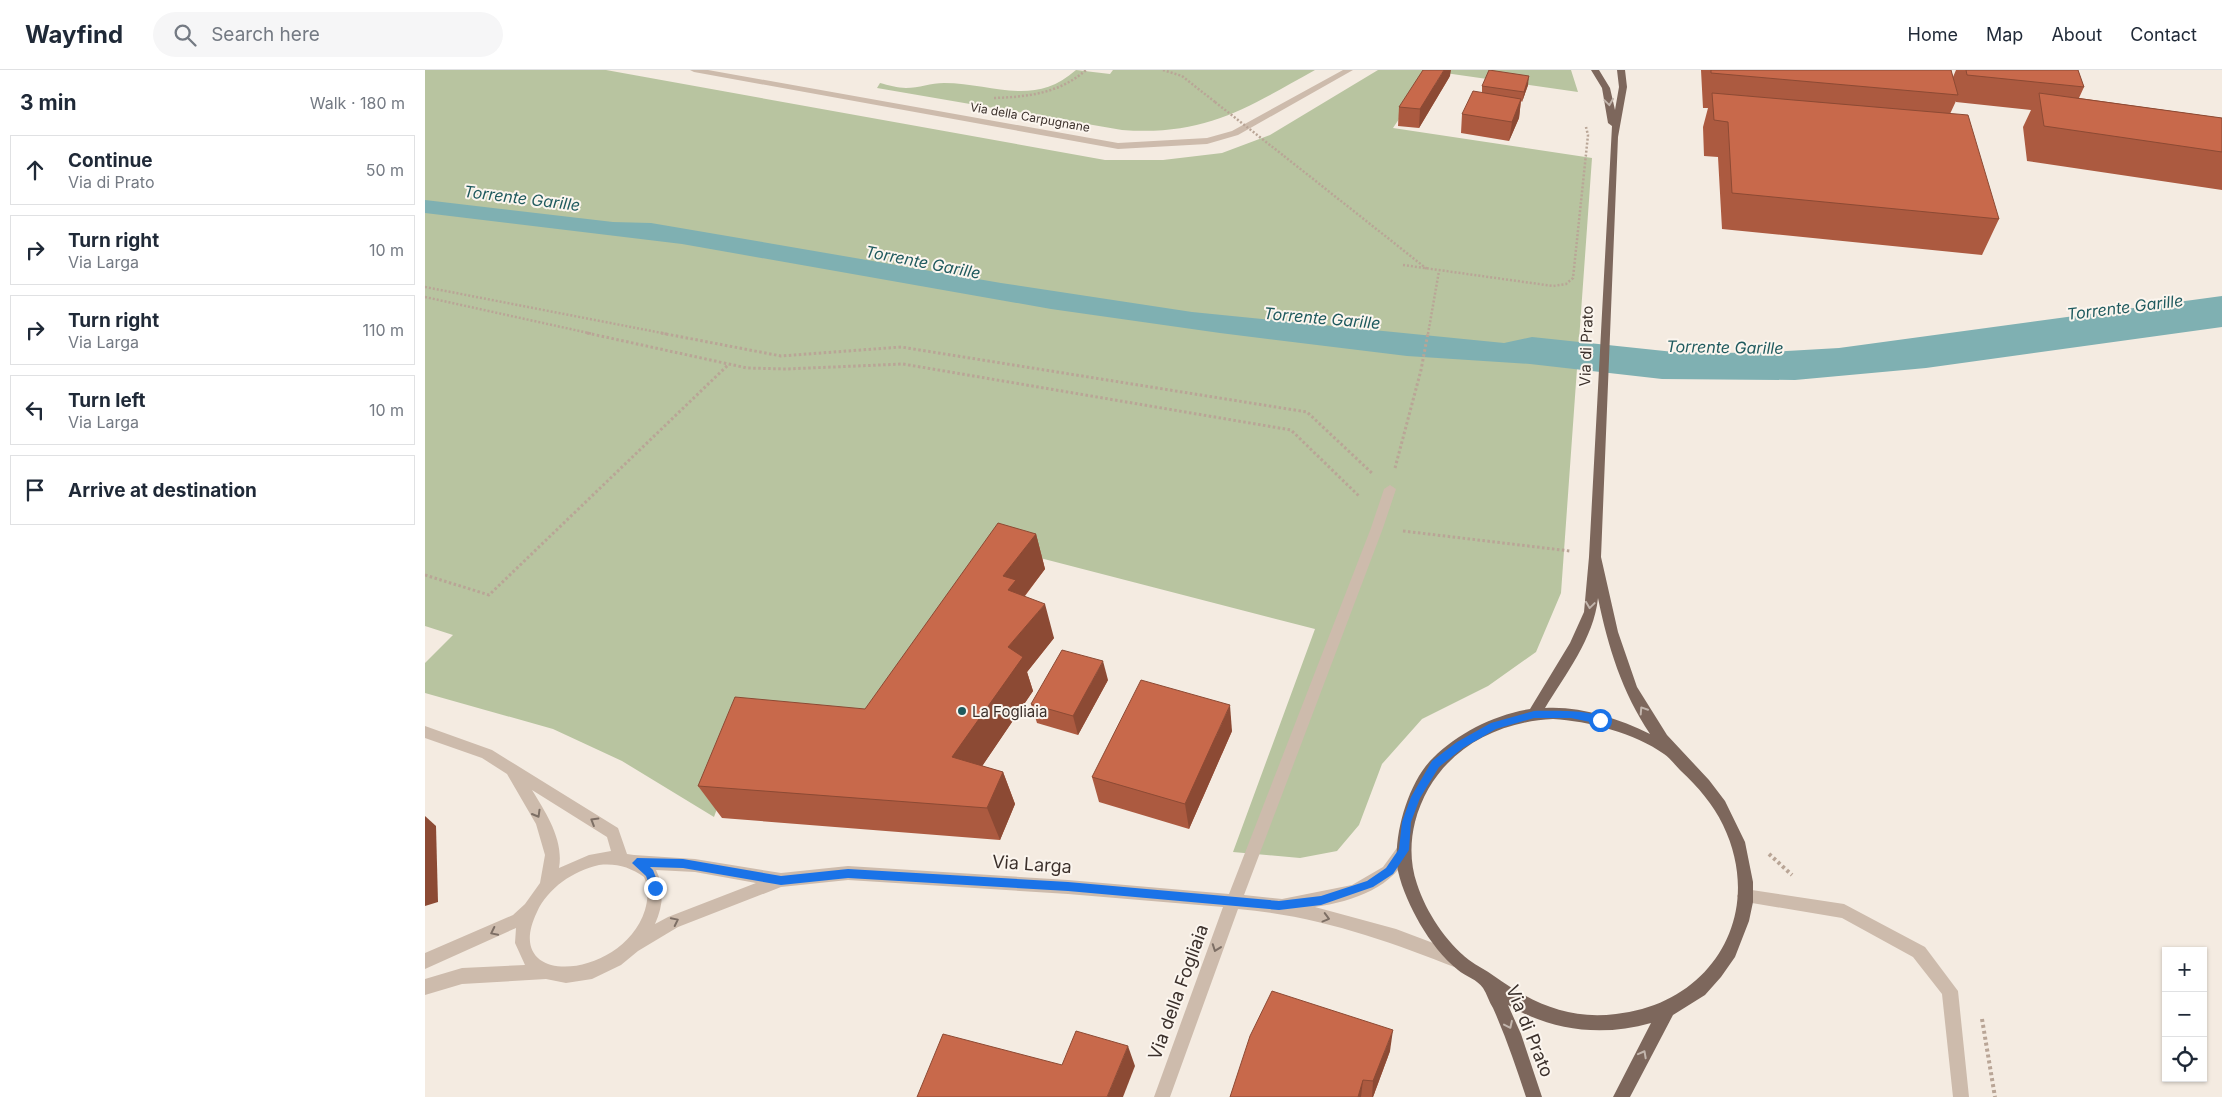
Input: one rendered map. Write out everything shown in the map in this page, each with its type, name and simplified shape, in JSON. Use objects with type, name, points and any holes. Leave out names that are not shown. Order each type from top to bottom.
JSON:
[{"type":"main road","name":"Via di Prato","points":[[1595,70],[1603,78],[1607,89],[1614,137]]},
{"type":"main road","name":"Via di Prato","points":[[1534,714],[1576,645],[1590,612],[1595,557],[1606,278],[1614,137],[1623,87],[1621,70]]},
{"type":"main road","name":"Via di Prato","points":[[1595,557],[1613,641],[1624,673],[1639,705],[1670,750],[1692,770],[1711,792],[1728,819],[1737,842],[1745,872],[1745,896],[1739,930],[1724,964],[1697,993],[1667,1010],[1619,1024],[1588,1023],[1551,1016],[1519,1003],[1459,961],[1435,933],[1416,899],[1407,873],[1404,850],[1406,822],[1416,797],[1435,764],[1460,745],[1494,726],[1534,714],[1571,715],[1608,722],[1624,727],[1670,750]]},
{"type":"main road","name":"Via di Prato","points":[[1488,981],[1513,1034],[1534,1097]]},
{"type":"main road","points":[[1621,1097],[1667,1010]]},
{"type":"street","name":"Via della Carpugnane","points":[[694,70],[1118,146],[1207,141],[1235,134],[1349,70]]},
{"type":"street","name":"Via della Fogliaia","points":[[1161,1097],[1390,489]]},
{"type":"street","points":[[425,732],[487,754],[613,833],[621,858]]},
{"type":"street","points":[[513,772],[542,821],[552,849],[552,862],[546,888]]},
{"type":"street","name":"Via Larga","points":[[425,987],[462,976],[545,972],[569,975],[593,971],[614,960],[633,945],[681,918],[781,880],[848,873],[918,876],[1279,905],[1321,900],[1370,884],[1389,871],[1404,850]]},
{"type":"street","name":"Via Larga","points":[[425,961],[518,920],[546,888],[563,874],[583,863],[602,858],[621,858],[637,863],[683,864],[781,880]]},
{"type":"street","name":"Via Larga","points":[[633,945],[647,926],[655,906],[655,888],[650,874],[637,863]]},
{"type":"street","points":[[1745,896],[1844,911],[1919,952],[1950,990],[1961,1097]]},
{"type":"street","name":"Via Larga","points":[[533,904],[523,929],[524,952],[532,964],[545,972]]},
{"type":"street","name":"Via Larga","points":[[1279,905],[1396,936],[1459,961]]},
{"type":"path","points":[[991,98],[1045,92],[1069,83],[1086,70]]},
{"type":"path","points":[[1163,70],[1182,76],[1429,270]]},
{"type":"path","points":[[1403,265],[1439,272],[1553,286],[1566,284],[1573,278],[1588,135],[1585,121]]},
{"type":"path","points":[[425,286],[781,356],[901,347],[1307,412],[1390,489],[1421,370],[1439,272]]},
{"type":"path","points":[[425,297],[729,364],[776,371],[877,363],[903,364],[1291,430],[1379,522],[1577,552]]},
{"type":"path","points":[[425,575],[489,595],[729,364]]},
{"type":"path","points":[[1763,847],[1797,880]]},
{"type":"path","points":[[1980,1014],[1985,1023],[1995,1097]]},
{"type":"green space","points":[[425,70],[606,70],[1105,160],[1163,160],[1222,153],[1270,135],[1378,70],[1571,70],[1578,92],[1431,71],[1393,128],[1592,158],[1561,593],[1536,652],[1488,686],[1422,719],[1382,764],[1359,825],[1337,851],[1300,858],[1233,852],[1315,629],[1009,550],[876,732],[749,721],[714,817],[622,761],[553,729],[425,693],[425,663],[453,635],[425,626]]},
{"type":"green space","points":[[1076,70],[1110,74],[1113,70],[1315,70],[1267,97],[1223,117],[1177,129],[1151,131],[1122,130],[877,88],[880,83],[906,88],[944,83],[1012,91],[1028,91],[1044,88],[1060,81]]},
{"type":"water","points":[[425,200],[613,222],[651,223],[1001,283],[1192,312],[1504,343],[1532,337],[1674,352],[1750,353],[1839,348],[2222,296],[2222,327],[1926,368],[1795,380],[1662,379],[1530,364],[1407,356],[1220,333],[1051,309],[682,244],[425,213]]},
{"type":"building","points":[[1423,70],[1444,70],[1420,109],[1399,107]]},
{"type":"building","points":[[1489,70],[1529,76],[1524,92],[1482,86]]},
{"type":"building","points":[[1711,70],[1951,70],[1958,95],[1711,73]]},
{"type":"building","points":[[1966,70],[2078,70],[2084,87],[1967,75]]},
{"type":"building","points":[[1473,91],[1521,99],[1512,122],[1462,114]]},
{"type":"building","points":[[1712,93],[1968,115],[1999,219],[1732,193],[1728,122],[1714,120]]},
{"type":"building","points":[[2039,93],[2222,118],[2222,152],[2044,126]]},
{"type":"building","name":"La Fogliaia","points":[[998,523],[1036,534],[1003,576],[1016,580],[1008,590],[1045,604],[1008,647],[1023,657],[952,757],[1003,772],[987,808],[698,786],[735,697],[865,709]]},
{"type":"building","points":[[1062,650],[1103,661],[1073,716],[1031,704]]},
{"type":"building","points":[[1141,680],[1230,705],[1185,804],[1092,777]]},
{"type":"building","points":[[1272,991],[1393,1030],[1373,1081],[1363,1080],[1358,1097],[1230,1097],[1250,1036]]},
{"type":"building","points":[[1076,1031],[1128,1046],[1107,1097],[917,1097],[943,1034],[1062,1065]]},
{"type":"place","name":"La Fogliaia","points":[[962,711]]},
{"type":"route","points":[[655,888],[650,874],[637,863],[683,864],[781,880],[848,873],[1068,887],[1279,905],[1321,900],[1351,892],[1370,884],[1389,871],[1404,850],[1406,822],[1416,797],[1435,764],[1460,745],[1494,726],[1534,714],[1571,715],[1600,720]]},
{"type":"water label","name":"Torrente Garille","points":[[522,198]]},
{"type":"water label","name":"Torrente Garille","points":[[923,262]]},
{"type":"water label","name":"Torrente Garille","points":[[2125,307]]},
{"type":"water label","name":"Torrente Garille","points":[[1322,318]]},
{"type":"water label","name":"Torrente Garille","points":[[1725,347]]}]
